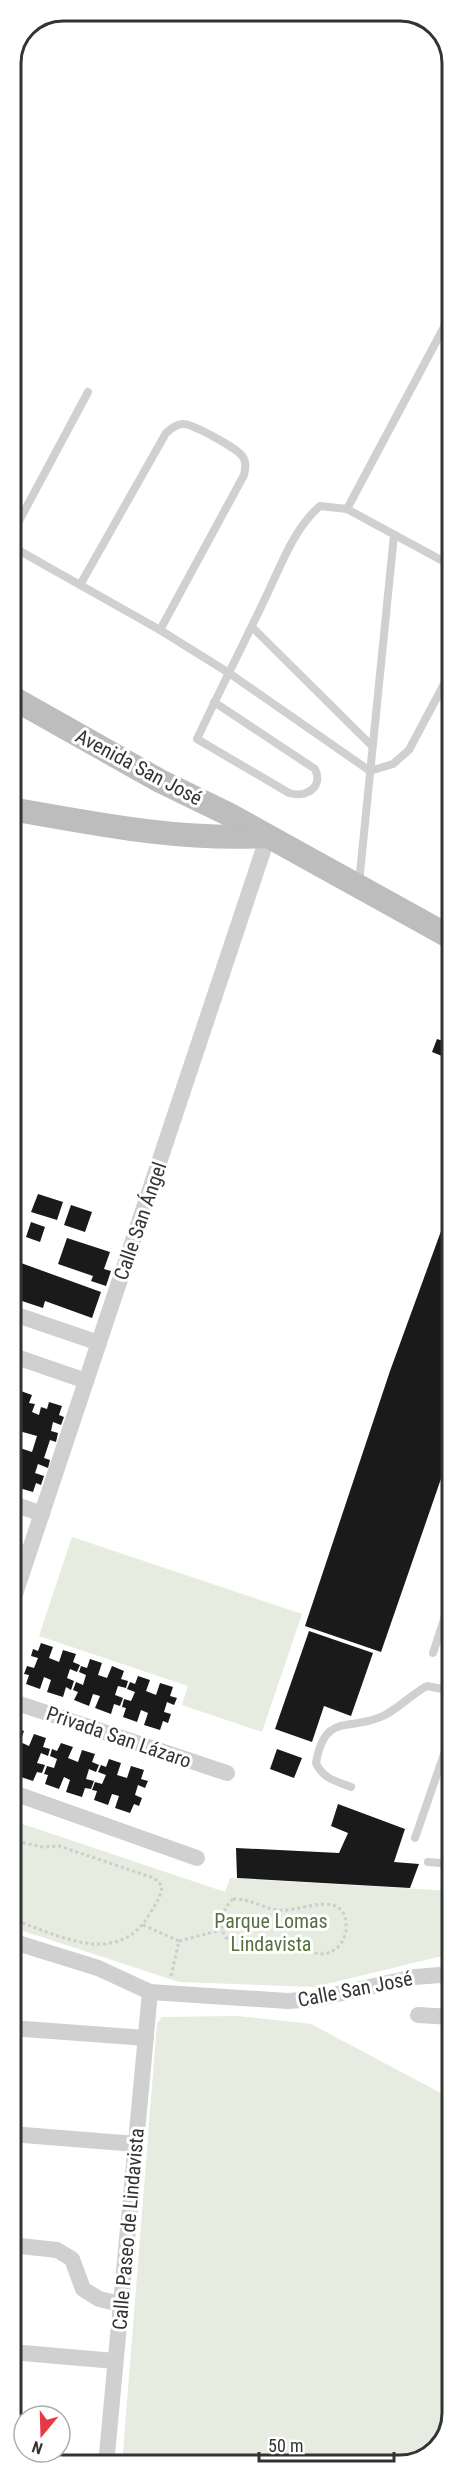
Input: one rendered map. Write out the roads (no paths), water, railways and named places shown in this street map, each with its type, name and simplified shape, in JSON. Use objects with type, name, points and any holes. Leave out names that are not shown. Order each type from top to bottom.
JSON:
[{"type":"main road","name":"Avenida San José","points":[[21,703],[160,781],[268,836],[442,933]]},
{"type":"main road","name":"Avenida San José","points":[[21,811],[178,836],[218,839],[268,836]]},
{"type":"street","name":"Calle San Ángel","points":[[21,1576],[268,836]]},
{"type":"street","points":[[21,1316],[99,1343]]},
{"type":"street","points":[[21,1358],[86,1381]]},
{"type":"street","points":[[21,1507],[42,1514]]},
{"type":"street","points":[[21,1553],[28,1555]]},
{"type":"street","name":"Privada San Lázaro","points":[[21,1704],[227,1773]]},
{"type":"street","points":[[21,1796],[197,1858]]},
{"type":"street","name":"Calle San José","points":[[21,1944],[98,1968],[150,1992],[167,1994],[288,2001],[315,1999],[416,1977],[442,1975]]},
{"type":"street","name":"Calle Paseo de Lindavista","points":[[107,2455],[150,1992]]},
{"type":"street","points":[[418,2015],[442,2016]]},
{"type":"street","points":[[21,2029],[146,2038]]},
{"type":"street","points":[[21,2135],[136,2144]]},
{"type":"street","points":[[21,2246],[57,2250],[72,2259],[83,2289],[99,2299],[121,2304]]},
{"type":"street","points":[[21,2353],[115,2361]]},
{"type":"lane","points":[[347,509],[442,331]]},
{"type":"lane","points":[[21,517],[88,392]]},
{"type":"lane","points":[[80,585],[166,433],[173,427],[183,424],[192,426],[236,450],[243,457],[246,466],[243,475],[160,630]]},
{"type":"lane","points":[[214,702],[315,769],[318,776],[315,786],[308,794],[298,796],[289,794],[197,739],[214,702],[228,673],[304,520],[320,506],[347,509],[442,561]]},
{"type":"lane","points":[[359,887],[394,535]]},
{"type":"lane","points":[[21,552],[160,630],[228,673],[370,771]]},
{"type":"lane","points":[[252,627],[372,746]]},
{"type":"lane","points":[[370,771],[393,764],[409,750],[442,688]]},
{"type":"lane","points":[[433,1653],[442,1626]]},
{"type":"lane","points":[[351,1787],[328,1779],[320,1773],[316,1763],[326,1735],[334,1727],[380,1718],[427,1686],[442,1688]]},
{"type":"lane","points":[[415,1838],[442,1760]]},
{"type":"lane","points":[[428,1862],[442,1863]]},
{"type":"park label","name":"Parque Lomas Lindavista","points":[[271,1932]]}]
